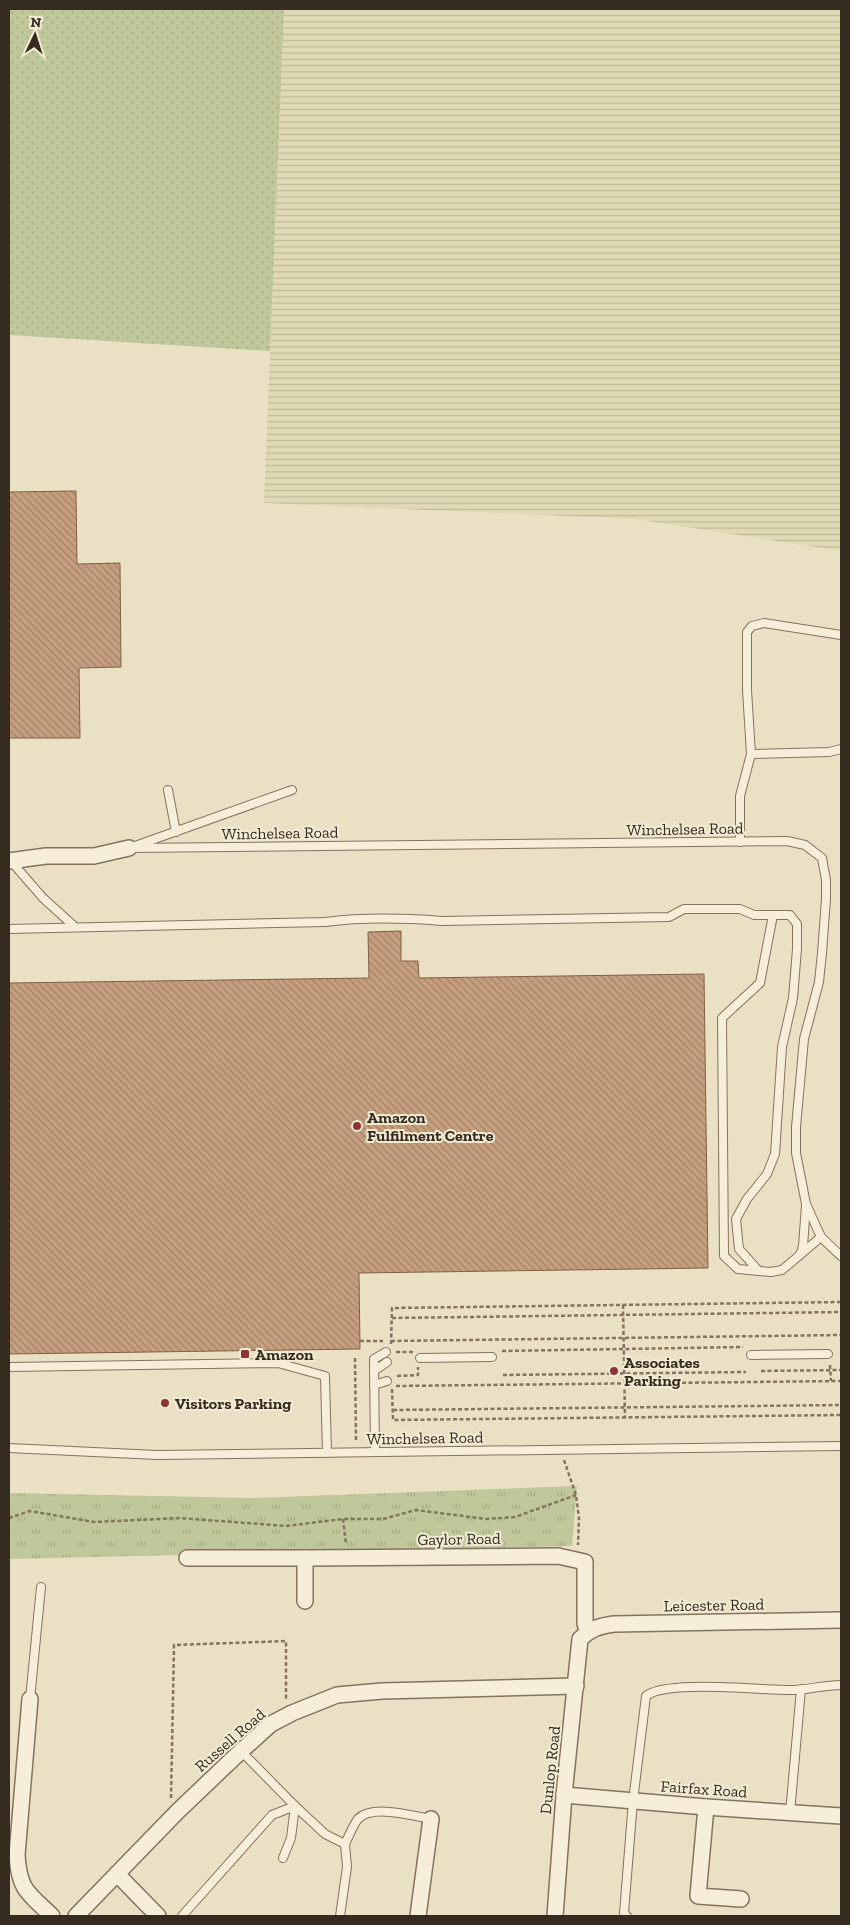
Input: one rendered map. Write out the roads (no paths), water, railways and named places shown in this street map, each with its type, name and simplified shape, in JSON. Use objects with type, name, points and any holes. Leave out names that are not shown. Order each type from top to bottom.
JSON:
[{"type":"street","points":[[10,861],[46,856],[94,856],[128,848]]},
{"type":"street","name":"Gaylor Road","points":[[187,1558],[558,1556],[585,1562],[585,1624],[588,1632]]},
{"type":"street","points":[[305,1558],[306,1601]]},
{"type":"street","name":"Leicester Road","points":[[588,1632],[599,1626],[614,1624],[841,1620]]},
{"type":"street","name":"Dunlop Road","points":[[555,1916],[564,1794],[578,1650],[580,1639],[588,1632]]},
{"type":"street","name":"Russell Road","points":[[76,1916],[178,1811],[241,1751],[271,1724],[292,1713],[337,1695],[382,1691],[576,1686]]},
{"type":"street","points":[[30,1698],[17,1855],[18,1877],[24,1890],[52,1916]]},
{"type":"street","name":"Fairfax Road","points":[[564,1794],[706,1807],[841,1816]]},
{"type":"street","points":[[706,1807],[698,1896],[740,1899]]},
{"type":"street","points":[[418,1916],[431,1819]]},
{"type":"street","points":[[117,1874],[158,1916]]},
{"type":"lane","points":[[740,842],[740,796],[751,754],[747,690],[747,632],[752,626],[764,623],[841,635]]},
{"type":"lane","points":[[751,754],[829,752],[841,749]]},
{"type":"lane","points":[[168,790],[176,832]]},
{"type":"lane","points":[[128,848],[292,790]]},
{"type":"lane","name":"Winchelsea Road","points":[[128,848],[787,841],[805,845],[822,858],[826,890],[819,982],[804,1039],[796,1127],[796,1153],[806,1204],[821,1237],[841,1256]]},
{"type":"lane","points":[[10,861],[43,898],[75,927]]},
{"type":"lane","points":[[9,929],[325,922],[351,918],[452,921],[663,918],[670,917],[684,909],[740,909],[754,915],[790,915],[797,924],[797,949],[793,998],[782,1047],[775,1154],[767,1174],[747,1199],[736,1219],[739,1249],[757,1269]]},
{"type":"lane","points":[[774,915],[760,983],[722,1018],[724,1256],[738,1269],[757,1269],[771,1272],[782,1270],[821,1237]]},
{"type":"lane","points":[[799,1257],[803,1246],[806,1204]]},
{"type":"lane","points":[[375,1452],[374,1359],[386,1352]]},
{"type":"lane","points":[[751,1355],[828,1354]]},
{"type":"lane","points":[[419,1356],[492,1358]]},
{"type":"lane","points":[[374,1370],[387,1362]]},
{"type":"lane","points":[[9,1366],[278,1363],[300,1368],[324,1376],[327,1453]]},
{"type":"lane","points":[[374,1385],[391,1381]]},
{"type":"lane","name":"Winchelsea Road","points":[[9,1448],[138,1455],[841,1446]]},
{"type":"lane","points":[[30,1698],[41,1586]]},
{"type":"lane","points":[[627,1916],[624,1913],[633,1800],[646,1696],[650,1692],[673,1688],[801,1689],[821,1685],[841,1685]]},
{"type":"lane","points":[[790,1812],[801,1689]]},
{"type":"lane","points":[[241,1751],[325,1834],[345,1844]]},
{"type":"lane","points":[[283,1858],[291,1838],[296,1806]]},
{"type":"lane","points":[[182,1916],[272,1815],[296,1806]]},
{"type":"lane","points":[[340,1916],[346,1867],[345,1844],[358,1819],[370,1812],[403,1814],[431,1819]]},
{"type":"place","name":"Amazon Fulfilment Centre","points":[[357,1126]]},
{"type":"place","name":"Amazon","points":[[245,1354]]},
{"type":"place","name":"Associates Parking","points":[[614,1371]]},
{"type":"place","name":"Visitors Parking","points":[[165,1403]]}]
